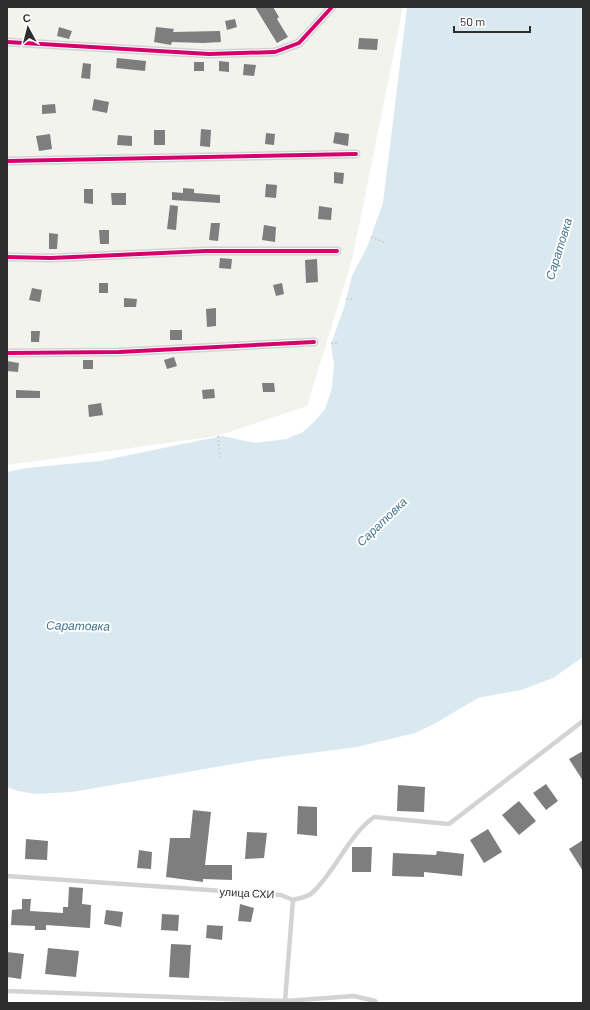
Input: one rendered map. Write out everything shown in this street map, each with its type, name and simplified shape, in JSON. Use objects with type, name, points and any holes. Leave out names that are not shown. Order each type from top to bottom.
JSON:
[{"type":"street","points":[[7,42],[209,54],[275,52],[299,43],[332,7]]},
{"type":"street","points":[[7,161],[356,154]]},
{"type":"street","points":[[7,257],[51,258],[206,251],[337,251]]},
{"type":"street","points":[[7,353],[119,352],[314,342]]},
{"type":"lane","points":[[285,1001],[293,900],[313,894],[367,822],[374,818],[449,824],[583,721]]},
{"type":"lane","name":"улица СХИ","points":[[7,876],[281,895],[293,900]]},
{"type":"lane","points":[[7,992],[285,1001],[354,996],[375,1001],[376,1003]]},
{"type":"path","points":[[371,237],[386,243]]},
{"type":"path","points":[[346,299],[352,298]]},
{"type":"path","points":[[331,343],[338,343]]},
{"type":"path","points":[[218,436],[220,457]]},
{"type":"shaded area","points":[[7,7],[403,7],[352,260],[307,406],[217,436],[7,465]]},
{"type":"water","name":"Саратовка","points":[[407,7],[583,7],[583,657],[553,678],[521,690],[478,698],[434,724],[415,733],[357,747],[257,760],[72,792],[36,794],[18,791],[7,787],[7,472],[26,468],[100,461],[222,436],[255,443],[286,439],[303,432],[315,421],[325,409],[332,388],[334,365],[331,344],[344,308],[352,276],[368,245],[383,203]]},
{"type":"building","points":[[255,7],[273,7],[279,17],[277,19],[288,37],[277,43]]},
{"type":"building","points":[[235,19],[237,27],[227,30],[225,21]]},
{"type":"building","points":[[59,27],[72,31],[69,39],[57,36]]},
{"type":"building","points":[[156,27],[174,29],[173,32],[220,31],[221,42],[172,42],[171,45],[154,42]]},
{"type":"building","points":[[359,38],[378,39],[377,50],[358,49]]},
{"type":"building","points":[[117,58],[146,61],[145,71],[116,68]]},
{"type":"building","points":[[219,61],[229,62],[229,72],[219,71]]},
{"type":"building","points":[[194,62],[204,62],[204,71],[194,71]]},
{"type":"building","points":[[83,63],[91,64],[90,79],[81,78]]},
{"type":"building","points":[[244,64],[256,65],[254,76],[243,75]]},
{"type":"building","points":[[94,99],[109,102],[107,113],[92,110]]},
{"type":"building","points":[[55,104],[56,113],[42,114],[42,105]]},
{"type":"building","points":[[201,129],[211,130],[210,147],[200,146]]},
{"type":"building","points":[[154,130],[165,130],[165,145],[154,145]]},
{"type":"building","points":[[335,132],[349,134],[348,146],[333,143]]},
{"type":"building","points":[[266,133],[275,134],[274,145],[265,144]]},
{"type":"building","points":[[50,134],[52,149],[39,151],[36,136]]},
{"type":"building","points":[[118,135],[132,136],[132,146],[117,145]]},
{"type":"building","points":[[334,172],[344,173],[343,184],[334,183]]},
{"type":"building","points":[[266,184],[277,185],[276,198],[265,197]]},
{"type":"building","points":[[183,188],[194,189],[194,193],[220,195],[220,203],[172,200],[172,192],[183,193]]},
{"type":"building","points":[[84,189],[93,189],[93,204],[84,203]]},
{"type":"building","points":[[111,193],[126,193],[126,205],[112,205]]},
{"type":"building","points":[[170,205],[178,206],[176,230],[167,229]]},
{"type":"building","points":[[319,206],[332,208],[331,220],[318,219]]},
{"type":"building","points":[[211,223],[220,223],[218,241],[209,240]]},
{"type":"building","points":[[264,225],[276,227],[275,242],[262,240]]},
{"type":"building","points":[[99,230],[109,230],[109,244],[100,244]]},
{"type":"building","points":[[49,233],[58,234],[57,249],[49,249]]},
{"type":"building","points":[[220,258],[232,259],[231,269],[219,268]]},
{"type":"building","points":[[317,259],[318,282],[306,283],[305,260]]},
{"type":"building","points":[[99,283],[108,283],[108,293],[99,293]]},
{"type":"building","points":[[282,283],[284,294],[276,296],[273,285]]},
{"type":"building","points":[[32,288],[42,290],[40,302],[29,300]]},
{"type":"building","points":[[124,298],[137,299],[136,307],[124,307]]},
{"type":"building","points":[[216,308],[216,326],[207,327],[206,309]]},
{"type":"building","points":[[170,330],[182,330],[182,340],[170,340]]},
{"type":"building","points":[[31,331],[40,331],[39,342],[31,342]]},
{"type":"building","points":[[174,357],[177,366],[167,369],[164,360]]},
{"type":"building","points":[[83,360],[93,360],[93,369],[83,369]]},
{"type":"building","points":[[7,361],[19,363],[18,372],[7,371]]},
{"type":"building","points":[[262,383],[274,383],[275,392],[263,392]]},
{"type":"building","points":[[214,389],[215,398],[203,399],[202,390]]},
{"type":"building","points":[[16,390],[40,391],[40,398],[16,398]]},
{"type":"building","points":[[101,403],[103,415],[89,417],[88,405]]},
{"type":"building","points":[[583,751],[583,781],[569,759]]},
{"type":"building","points":[[546,784],[558,801],[546,810],[533,793]]},
{"type":"building","points":[[398,785],[425,787],[424,812],[397,811]]},
{"type":"building","points":[[519,801],[536,821],[519,835],[502,815]]},
{"type":"building","points":[[298,806],[317,807],[317,836],[297,834]]},
{"type":"building","points":[[193,810],[211,812],[205,865],[232,865],[232,880],[203,879],[203,882],[166,877],[170,838],[190,838]]},
{"type":"building","points":[[488,829],[502,852],[484,863],[470,840]]},
{"type":"building","points":[[247,832],[267,833],[264,858],[245,859]]},
{"type":"building","points":[[26,839],[48,841],[47,860],[25,859]]},
{"type":"building","points":[[583,840],[583,871],[569,849]]},
{"type":"building","points":[[352,847],[372,847],[371,872],[352,872]]},
{"type":"building","points":[[139,850],[152,852],[151,869],[137,868]]},
{"type":"building","points":[[437,851],[464,854],[462,876],[424,872],[424,877],[392,876],[393,853],[436,855]]},
{"type":"building","points":[[69,887],[83,888],[82,904],[91,905],[90,928],[46,925],[46,930],[35,930],[35,926],[11,925],[12,910],[22,909],[22,899],[31,899],[30,911],[63,913],[63,907],[68,907]]},
{"type":"building","points":[[240,904],[254,908],[251,922],[238,921]]},
{"type":"building","points":[[106,910],[123,912],[121,927],[104,924]]},
{"type":"building","points":[[162,914],[179,915],[178,931],[161,930]]},
{"type":"building","points":[[207,925],[223,926],[222,940],[206,938]]},
{"type":"building","points":[[171,944],[191,945],[189,978],[169,977]]},
{"type":"building","points":[[48,948],[79,951],[76,977],[45,974]]},
{"type":"building","points":[[7,952],[24,954],[21,979],[7,977]]},
{"type":"cycle path","points":[[7,42],[209,54],[275,52],[299,43],[332,7]]},
{"type":"cycle path","points":[[7,161],[356,154]]},
{"type":"cycle path","points":[[7,257],[51,258],[206,251],[337,251]]},
{"type":"cycle path","points":[[7,353],[119,352],[314,342]]}]
